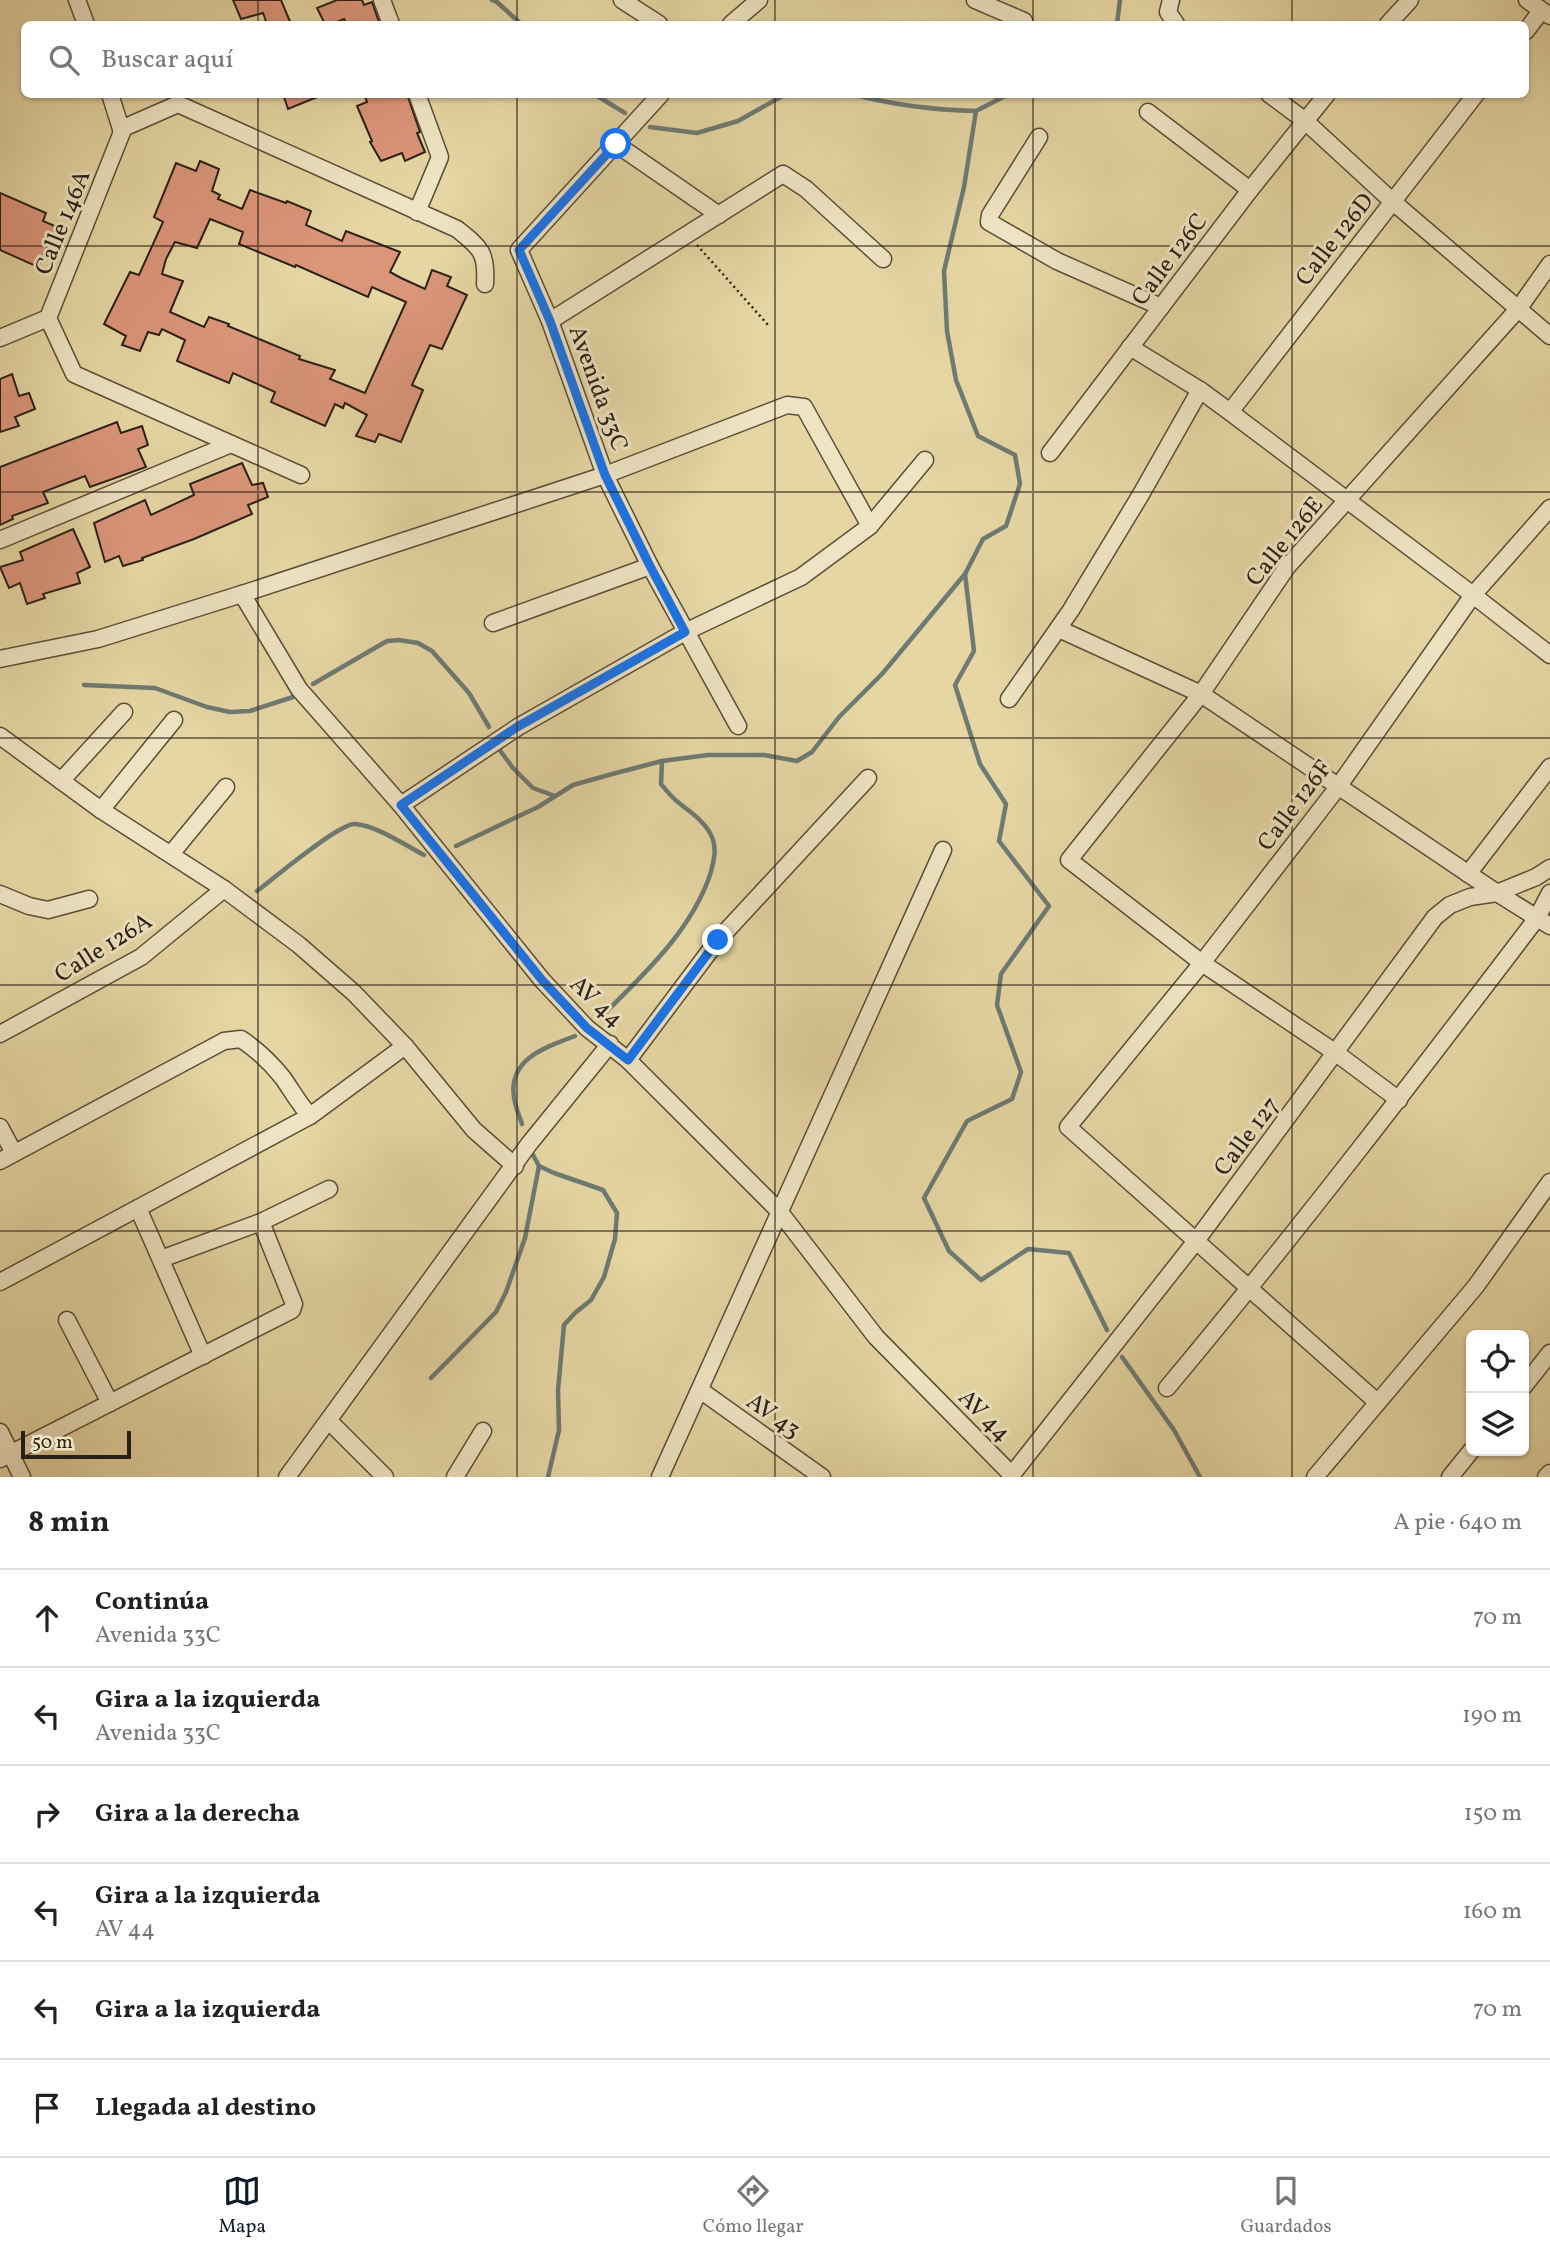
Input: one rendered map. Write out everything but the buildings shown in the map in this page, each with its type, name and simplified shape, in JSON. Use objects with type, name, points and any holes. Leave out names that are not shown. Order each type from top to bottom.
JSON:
[{"type":"street","points":[[78,0],[85,21]]},
{"type":"street","points":[[382,0],[390,21]]},
{"type":"street","points":[[622,0],[654,21]]},
{"type":"street","points":[[734,21],[759,0]]},
{"type":"street","points":[[975,0],[1024,21]]},
{"type":"street","points":[[1171,0],[1168,12],[1174,21]]},
{"type":"street","points":[[1391,21],[1410,0]]},
{"type":"street","points":[[1527,0],[1546,13],[1529,28]]},
{"type":"street","points":[[111,98],[121,129],[178,104],[457,229],[476,244],[486,263],[485,284]]},
{"type":"street","points":[[417,212],[440,157],[418,98]]},
{"type":"street","name":"Avenida 33C","points":[[657,98],[519,250],[550,321],[605,475],[650,566],[738,726]]},
{"type":"street","points":[[1274,98],[1550,336]]},
{"type":"street","name":"Calle 126C","points":[[1050,453],[1250,190],[1324,98]]},
{"type":"street","name":"Calle 126D","points":[[1230,412],[1473,98]]},
{"type":"street","points":[[1148,112],[1250,190]]},
{"type":"street","name":"Calle 146A","points":[[48,318],[121,129]]},
{"type":"street","points":[[1039,137],[990,215],[989,222],[1057,261],[1161,307]]},
{"type":"street","points":[[616,144],[719,215]]},
{"type":"street","points":[[550,321],[783,174],[806,189],[883,259]]},
{"type":"street","name":"Calle 126E","points":[[1202,963],[1069,860],[1201,694],[1287,567],[1519,308],[1550,264]]},
{"type":"street","points":[[0,338],[48,318],[74,374],[301,475]]},
{"type":"street","points":[[1130,347],[1200,390],[1550,655]]},
{"type":"street","points":[[1009,699],[1059,629],[1140,496],[1200,390]]},
{"type":"street","points":[[0,659],[98,639],[242,594],[605,475],[787,405],[804,407],[870,526]]},
{"type":"street","points":[[0,540],[231,444]]},
{"type":"street","points":[[401,805],[517,727],[685,632],[801,577],[870,526],[925,460]]},
{"type":"street","name":"Calle 126F","points":[[1196,1241],[1068,1126],[1202,963],[1338,787],[1473,595],[1550,508]]},
{"type":"street","points":[[493,623],[650,566]]},
{"type":"street","name":"AV 44","points":[[242,594],[299,689],[401,805],[542,980],[587,1028],[628,1060],[779,1211],[876,1337],[1011,1476]]},
{"type":"street","points":[[1059,629],[1201,694],[1544,922]]},
{"type":"street","points":[[61,782],[124,712]]},
{"type":"street","points":[[101,810],[174,720]]},
{"type":"street","points":[[0,736],[101,810],[224,889],[317,961],[354,993],[405,1046],[474,1130],[515,1166]]},
{"type":"street","points":[[1468,874],[1550,766]]},
{"type":"street","points":[[628,1060],[718,940],[868,778]]},
{"type":"street","points":[[171,854],[226,787]]},
{"type":"street","points":[[660,1477],[943,850]]},
{"type":"street","name":"Calle 127","points":[[1011,1476],[1196,1241],[1435,916],[1450,905],[1470,897],[1497,893],[1536,877],[1550,868]]},
{"type":"street","name":"Calle 126A","points":[[0,1034],[141,957],[224,889]]},
{"type":"street","points":[[1167,1388],[1250,1289],[1544,922],[1550,893]]},
{"type":"street","points":[[0,894],[48,911],[89,899]]},
{"type":"street","points":[[1202,963],[1336,1052],[1399,1100]]},
{"type":"street","points":[[0,1127],[7,1157],[225,1041],[241,1039],[283,1079],[296,1101],[310,1116]]},
{"type":"street","points":[[287,1477],[529,1144],[610,1044]]},
{"type":"street","points":[[0,1282],[310,1116],[405,1046]]},
{"type":"street","points":[[1315,1477],[1476,1286],[1550,1182]]},
{"type":"street","points":[[161,1259],[261,1222],[329,1189]]},
{"type":"street","points":[[138,1208],[203,1356]]},
{"type":"street","points":[[5,1456],[292,1310],[294,1304],[261,1222]]},
{"type":"street","points":[[1196,1241],[1377,1402]]},
{"type":"street","points":[[67,1320],[110,1403]]},
{"type":"street","points":[[1529,1380],[1550,1353]]},
{"type":"street","name":"AV 43","points":[[700,1390],[822,1477]]},
{"type":"street","points":[[329,1421],[385,1477]]},
{"type":"street","points":[[455,1477],[483,1431]]},
{"type":"street","points":[[0,1432],[5,1456],[22,1477]]},
{"type":"street","points":[[1450,1477],[1467,1456]]},
{"type":"street","points":[[1546,1477],[1550,1473]]},
{"type":"path","points":[[688,234],[768,325]]},
{"type":"waterway","points":[[492,0],[518,21]]},
{"type":"waterway","points":[[1117,21],[1120,0]]},
{"type":"waterway","points":[[601,98],[625,113]]},
{"type":"waterway","points":[[650,127],[697,133],[738,121],[779,98]]},
{"type":"waterway","points":[[870,98],[914,106],[976,111]]},
{"type":"waterway","points":[[456,846],[538,807],[573,785],[662,761],[708,755],[764,755],[797,761],[812,752],[839,717],[882,674],[965,574],[983,539],[1006,526],[1020,484],[1015,455],[978,436],[956,380],[947,331],[944,271],[964,187],[976,111],[1001,98]]},
{"type":"waterway","points":[[965,574],[974,651],[955,685],[980,764],[1006,804],[999,841],[1049,906],[1001,974],[997,1005],[1021,1072],[1012,1099],[967,1121],[924,1198],[949,1251],[981,1280],[1028,1249],[1069,1253],[1107,1330]]},
{"type":"waterway","points":[[313,684],[387,641],[418,643],[432,651],[469,693],[489,727]]},
{"type":"waterway","points":[[84,685],[155,688],[207,707],[230,712],[250,711],[293,697]]},
{"type":"waterway","points":[[499,749],[533,788],[555,796]]},
{"type":"waterway","points":[[599,1019],[648,970],[677,935],[701,896],[713,864],[715,849],[707,828],[661,784],[662,761]]},
{"type":"waterway","points":[[257,891],[335,832],[355,824],[381,832],[424,855]]},
{"type":"waterway","points":[[522,1124],[514,1097],[517,1073],[531,1056],[575,1036]]},
{"type":"waterway","points":[[532,1153],[539,1166],[603,1190],[617,1213],[615,1239],[604,1277],[591,1300],[564,1325],[558,1390],[559,1430],[548,1477]]},
{"type":"waterway","points":[[431,1378],[496,1312],[525,1238],[539,1166]]},
{"type":"waterway","points":[[1122,1357],[1174,1430],[1200,1477]]},
{"type":"route","points":[[616,144],[519,250],[550,321],[605,475],[685,632],[517,727],[401,805],[542,980],[587,1028],[628,1060],[718,940]]}]
